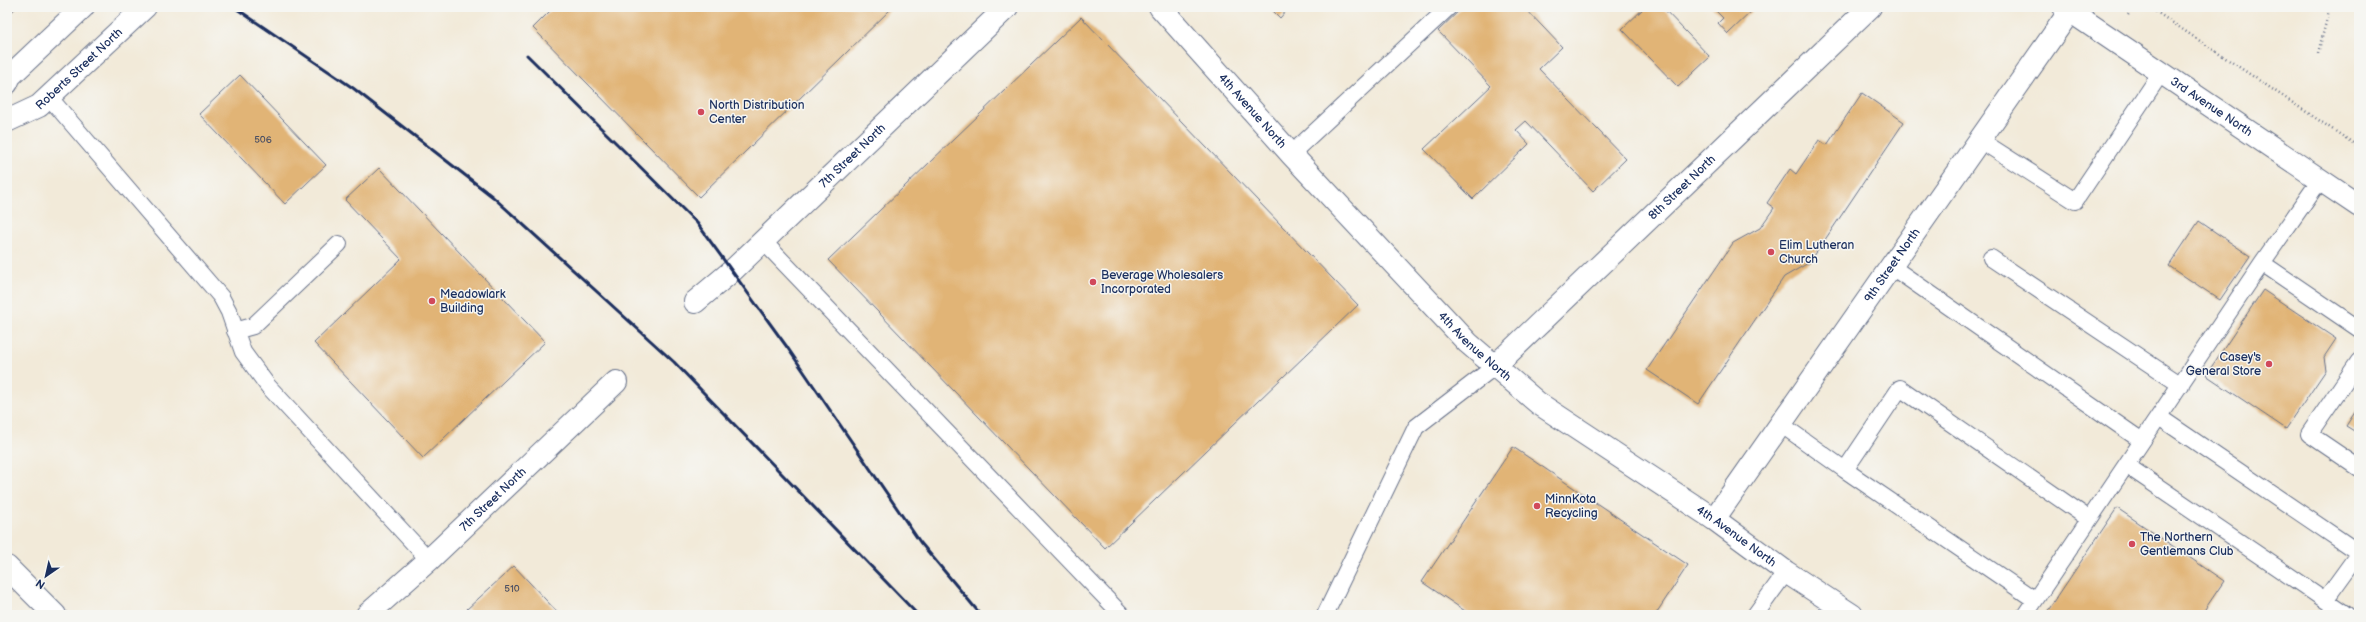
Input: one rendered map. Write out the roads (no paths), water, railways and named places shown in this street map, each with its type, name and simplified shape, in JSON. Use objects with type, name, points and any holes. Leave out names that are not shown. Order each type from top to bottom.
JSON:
[{"type":"street","points":[[7,83],[10,76],[83,7]]},
{"type":"street","name":"Roberts Street North","points":[[7,121],[39,106],[145,7]]},
{"type":"street","name":"7th Street North","points":[[695,302],[763,241],[1007,7]]},
{"type":"street","name":"4th Avenue North","points":[[1160,7],[1291,154],[1468,343],[1494,367],[1538,403],[1714,519],[1786,572],[1852,615]]},
{"type":"street","name":"8th Street North","points":[[1494,367],[1870,7]]},
{"type":"street","name":"3rd Avenue North","points":[[2069,8],[2161,73],[2359,206]]},
{"type":"street","name":"9th Street North","points":[[1714,519],[1782,425],[1892,267],[2069,8]]},
{"type":"street","name":"7th Street North","points":[[367,615],[429,560],[616,382]]},
{"type":"street","points":[[7,567],[55,615]]},
{"type":"lane","points":[[1291,154],[1449,7]]},
{"type":"lane","points":[[1980,140],[2075,202],[2161,73]]},
{"type":"lane","points":[[48,98],[221,297],[243,352],[268,386],[429,560]]},
{"type":"lane","points":[[2025,615],[2262,263],[2320,180]]},
{"type":"lane","points":[[763,241],[1122,615]]},
{"type":"lane","points":[[235,331],[254,326],[339,244]]},
{"type":"lane","points":[[1990,258],[2181,385]]},
{"type":"lane","points":[[2262,263],[2359,329]]},
{"type":"lane","points":[[1892,267],[2142,441]]},
{"type":"lane","points":[[2357,464],[2309,434],[2359,361]]},
{"type":"lane","points":[[1325,615],[1416,427],[1494,367]]},
{"type":"lane","points":[[1845,470],[1900,388],[2090,519]]},
{"type":"lane","points":[[2159,418],[2359,553],[2325,600]]},
{"type":"lane","points":[[1782,425],[2035,600]]},
{"type":"lane","points":[[2126,465],[2347,615]]},
{"type":"lane","points":[[1755,615],[1786,572]]},
{"type":"railway","points":[[234,7],[353,88],[493,197],[674,362],[918,615]]},
{"type":"railway","points":[[527,55],[697,223],[787,347],[920,542],[981,615]]},
{"type":"place","name":"North Distribution Center","points":[[701,112]]},
{"type":"place","name":"Elim Lutheran Church","points":[[1771,252]]},
{"type":"place","name":"Beverage Wholesalers Incorporated","points":[[1093,282]]},
{"type":"place","name":"Meadowlark Building","points":[[432,301]]},
{"type":"place","name":"Casey's General Store","points":[[2269,364]]},
{"type":"place","name":"MinnKota Recycling","points":[[1537,506]]},
{"type":"place","name":"The Northern Gentlemans Club","points":[[2132,544]]}]
